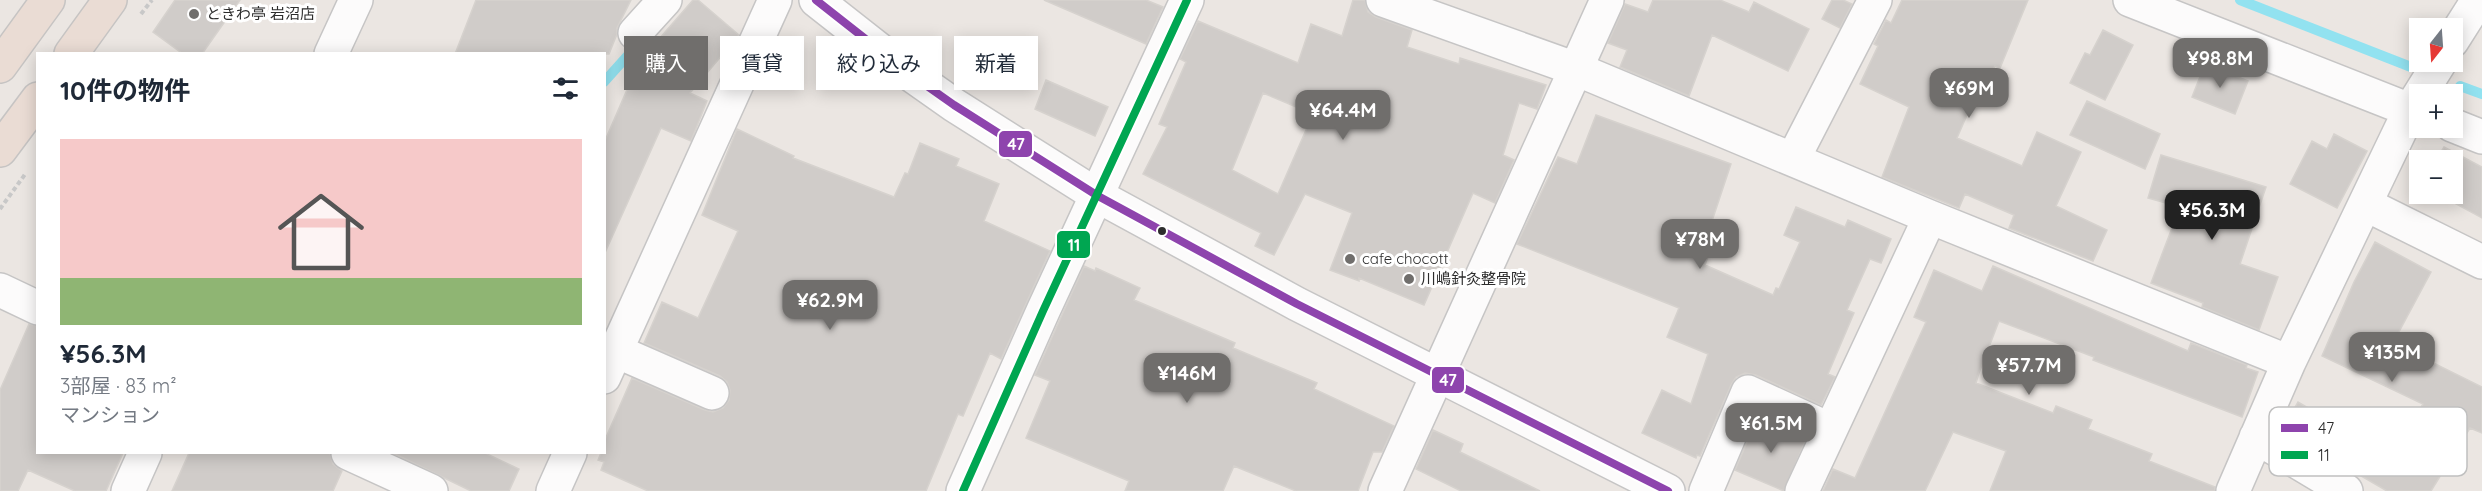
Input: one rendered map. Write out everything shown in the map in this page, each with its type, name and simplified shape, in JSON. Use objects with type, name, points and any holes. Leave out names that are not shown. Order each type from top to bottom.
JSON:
[{"type":"highway","points":[[0,66],[48,0]]},
{"type":"highway","points":[[72,52],[110,0]]},
{"type":"highway","points":[[0,150],[36,102]]},
{"type":"street","points":[[332,52],[356,0]]},
{"type":"street","points":[[635,33],[665,0]]},
{"type":"street","points":[[712,393],[610,364],[775,0]]},
{"type":"street","points":[[816,0],[910,74],[954,105],[1098,196],[1287,298],[1668,491]]},
{"type":"street","points":[[963,491],[1043,311],[1187,0]]},
{"type":"street","points":[[1383,0],[1576,69],[1930,217],[2289,362]]},
{"type":"street","points":[[1385,491],[1607,0]]},
{"type":"street","points":[[1793,159],[1875,0]]},
{"type":"street","points":[[2130,0],[2409,110]]},
{"type":"street","points":[[2463,24],[2478,0]]},
{"type":"street","points":[[2269,407],[2365,204],[2409,123]]},
{"type":"street","points":[[2463,129],[2482,136]]},
{"type":"street","points":[[2365,204],[2482,262]]},
{"type":"street","points":[[1802,491],[1930,217]]},
{"type":"street","points":[[0,290],[36,307]]},
{"type":"street","points":[[1706,491],[1748,392],[1829,429]]},
{"type":"street","points":[[2232,491],[2269,407]]},
{"type":"street","points":[[2256,437],[2269,445]]},
{"type":"street","points":[[128,491],[146,454]]},
{"type":"street","points":[[350,454],[431,491]]},
{"type":"street","points":[[553,491],[570,454]]},
{"type":"street","points":[[2321,476],[2346,491]]},
{"type":"path","points":[[0,209],[31,166]]},
{"type":"building","points":[[175,0],[240,0],[203,52],[180,52],[153,32]]},
{"type":"building","points":[[476,0],[631,0],[617,28],[609,54],[606,52],[456,52]]},
{"type":"building","points":[[693,0],[698,0],[739,35],[720,36],[720,57],[708,72],[708,36],[662,36]]},
{"type":"building","points":[[1044,0],[1146,0],[1163,7],[1146,44]]},
{"type":"building","points":[[1353,0],[1365,0],[1368,12],[1412,30],[1407,47],[1459,64],[1460,58],[1546,85],[1537,109],[1519,103],[1503,155],[1514,160],[1495,203],[1473,193],[1424,305],[1359,278],[1359,281],[1330,270],[1352,213],[1305,194],[1274,255],[1255,246],[1261,233],[1143,174],[1167,127],[1159,124],[1186,62],[1180,59],[1198,21],[1298,63],[1311,24],[1342,36]],"holes":[[[1263,93],[1313,114],[1278,194],[1232,170]]]},
{"type":"building","points":[[1653,0],[1720,0],[1749,12],[1754,2],[1809,29],[1788,71],[1712,35],[1689,96],[1620,67],[1627,50],[1608,43],[1625,4],[1648,12]]},
{"type":"building","points":[[1832,0],[1843,0],[1852,4],[1840,28],[1822,19]]},
{"type":"building","points":[[1902,0],[2028,0],[2000,68],[1995,66],[1992,71],[1987,69],[1957,138],[2022,166],[2037,132],[2081,152],[2056,206],[2107,230],[2093,261],[2009,228],[2014,215],[1965,194],[1959,208],[1882,177],[1909,107],[1860,84],[1878,46],[1874,44],[1886,20],[1891,23]]},
{"type":"building","points":[[2103,30],[2133,45],[2105,100],[2070,83],[2085,53],[2090,55]]},
{"type":"building","points":[[2205,64],[2248,81],[2235,114],[2192,97]]},
{"type":"building","points":[[1046,80],[1108,107],[1095,136],[1035,109]]},
{"type":"building","points":[[627,90],[693,90],[690,93],[707,101],[691,141],[661,128],[606,251],[606,138]]},
{"type":"building","points":[[2087,101],[2160,134],[2145,169],[2070,135]]},
{"type":"building","points":[[1596,115],[1731,164],[1712,221],[1720,224],[1705,265],[1773,295],[1776,288],[1779,289],[1800,242],[1784,235],[1796,207],[1845,227],[1848,220],[1891,239],[1881,263],[1870,259],[1847,310],[1854,313],[1828,374],[1835,377],[1821,405],[1756,375],[1745,373],[1736,377],[1731,385],[1700,456],[1697,455],[1696,458],[1642,433],[1662,390],[1691,404],[1708,354],[1667,337],[1679,308],[1517,244],[1558,157],[1577,164]]},
{"type":"building","points":[[737,129],[794,156],[793,158],[894,197],[905,173],[908,174],[920,143],[959,159],[956,166],[999,184],[984,221],[1050,251],[1001,359],[990,353],[963,416],[958,414],[926,491],[648,491],[601,470],[604,462],[598,460],[601,454],[606,454],[606,437],[632,378],[713,412],[723,408],[729,400],[730,390],[727,382],[720,376],[644,343],[662,302],[698,318],[738,231],[702,215]]},
{"type":"building","points":[[2334,134],[2367,151],[2337,208],[2290,184],[2312,141],[2327,149]]},
{"type":"building","points":[[2161,155],[2266,187],[2240,264],[2278,277],[2259,330],[2202,307],[2203,303],[2151,283],[2180,207],[2148,198]]},
{"type":"building","points":[[2463,157],[2482,167],[2482,218],[2456,204],[2463,204]]},
{"type":"building","points":[[2375,242],[2431,272],[2393,343],[2482,387],[2482,433],[2470,428],[2467,433],[2467,407],[2421,407],[2423,404],[2322,356],[2354,282]]},
{"type":"building","points":[[1084,266],[1095,271],[1096,268],[1140,288],[1134,300],[1235,343],[1233,348],[1317,383],[1314,389],[1394,426],[1382,452],[1373,452],[1358,491],[1296,491],[1234,466],[1223,491],[1125,491],[1129,481],[1026,438],[1050,381],[1035,375]]},
{"type":"building","points":[[1993,266],[2188,351],[2191,343],[2247,365],[2246,368],[2258,372],[2242,417],[1999,321],[1979,373],[1976,383],[2053,413],[2056,406],[2092,420],[2088,429],[2152,454],[2149,461],[2215,487],[2215,491],[1990,491],[2006,451],[1953,432],[1925,491],[1823,491],[1833,469],[1855,478],[1926,322],[1914,317],[1934,270],[1982,291]]},
{"type":"building","points":[[29,324],[36,326],[36,454],[123,454],[106,491],[75,491],[28,470],[18,491],[0,491],[0,390]]},
{"type":"building","points":[[2298,402],[2307,407],[2295,407]]},
{"type":"building","points":[[1758,417],[1806,439],[1784,491],[1735,470]]},
{"type":"building","points":[[1433,430],[1463,444],[1460,452],[1540,491],[1461,491],[1416,469]]},
{"type":"building","points":[[189,454],[330,454],[333,464],[342,471],[333,491],[172,491]]},
{"type":"building","points":[[395,454],[487,454],[519,469],[509,491],[471,491]]},
{"type":"building","points":[[2361,476],[2440,476],[2431,491],[2387,491]]},
{"type":"waterway","points":[[2240,0],[2409,66]]},
{"type":"waterway","points":[[606,80],[624,60]]},
{"type":"waterway","points":[[2463,87],[2482,94]]},
{"type":"transit line","name":"47","points":[[816,0],[910,74],[954,105],[1098,196],[1297,304],[1668,491]]},
{"type":"transit line","name":"11","points":[[963,491],[1043,311],[1187,0]]},
{"type":"place","name":"ときわ亭 岩沼店","points":[[194,14]]},
{"type":"place","name":"cafe chocott","points":[[1350,259]]},
{"type":"place","name":"川嶋針灸整骨院","points":[[1409,279]]}]
